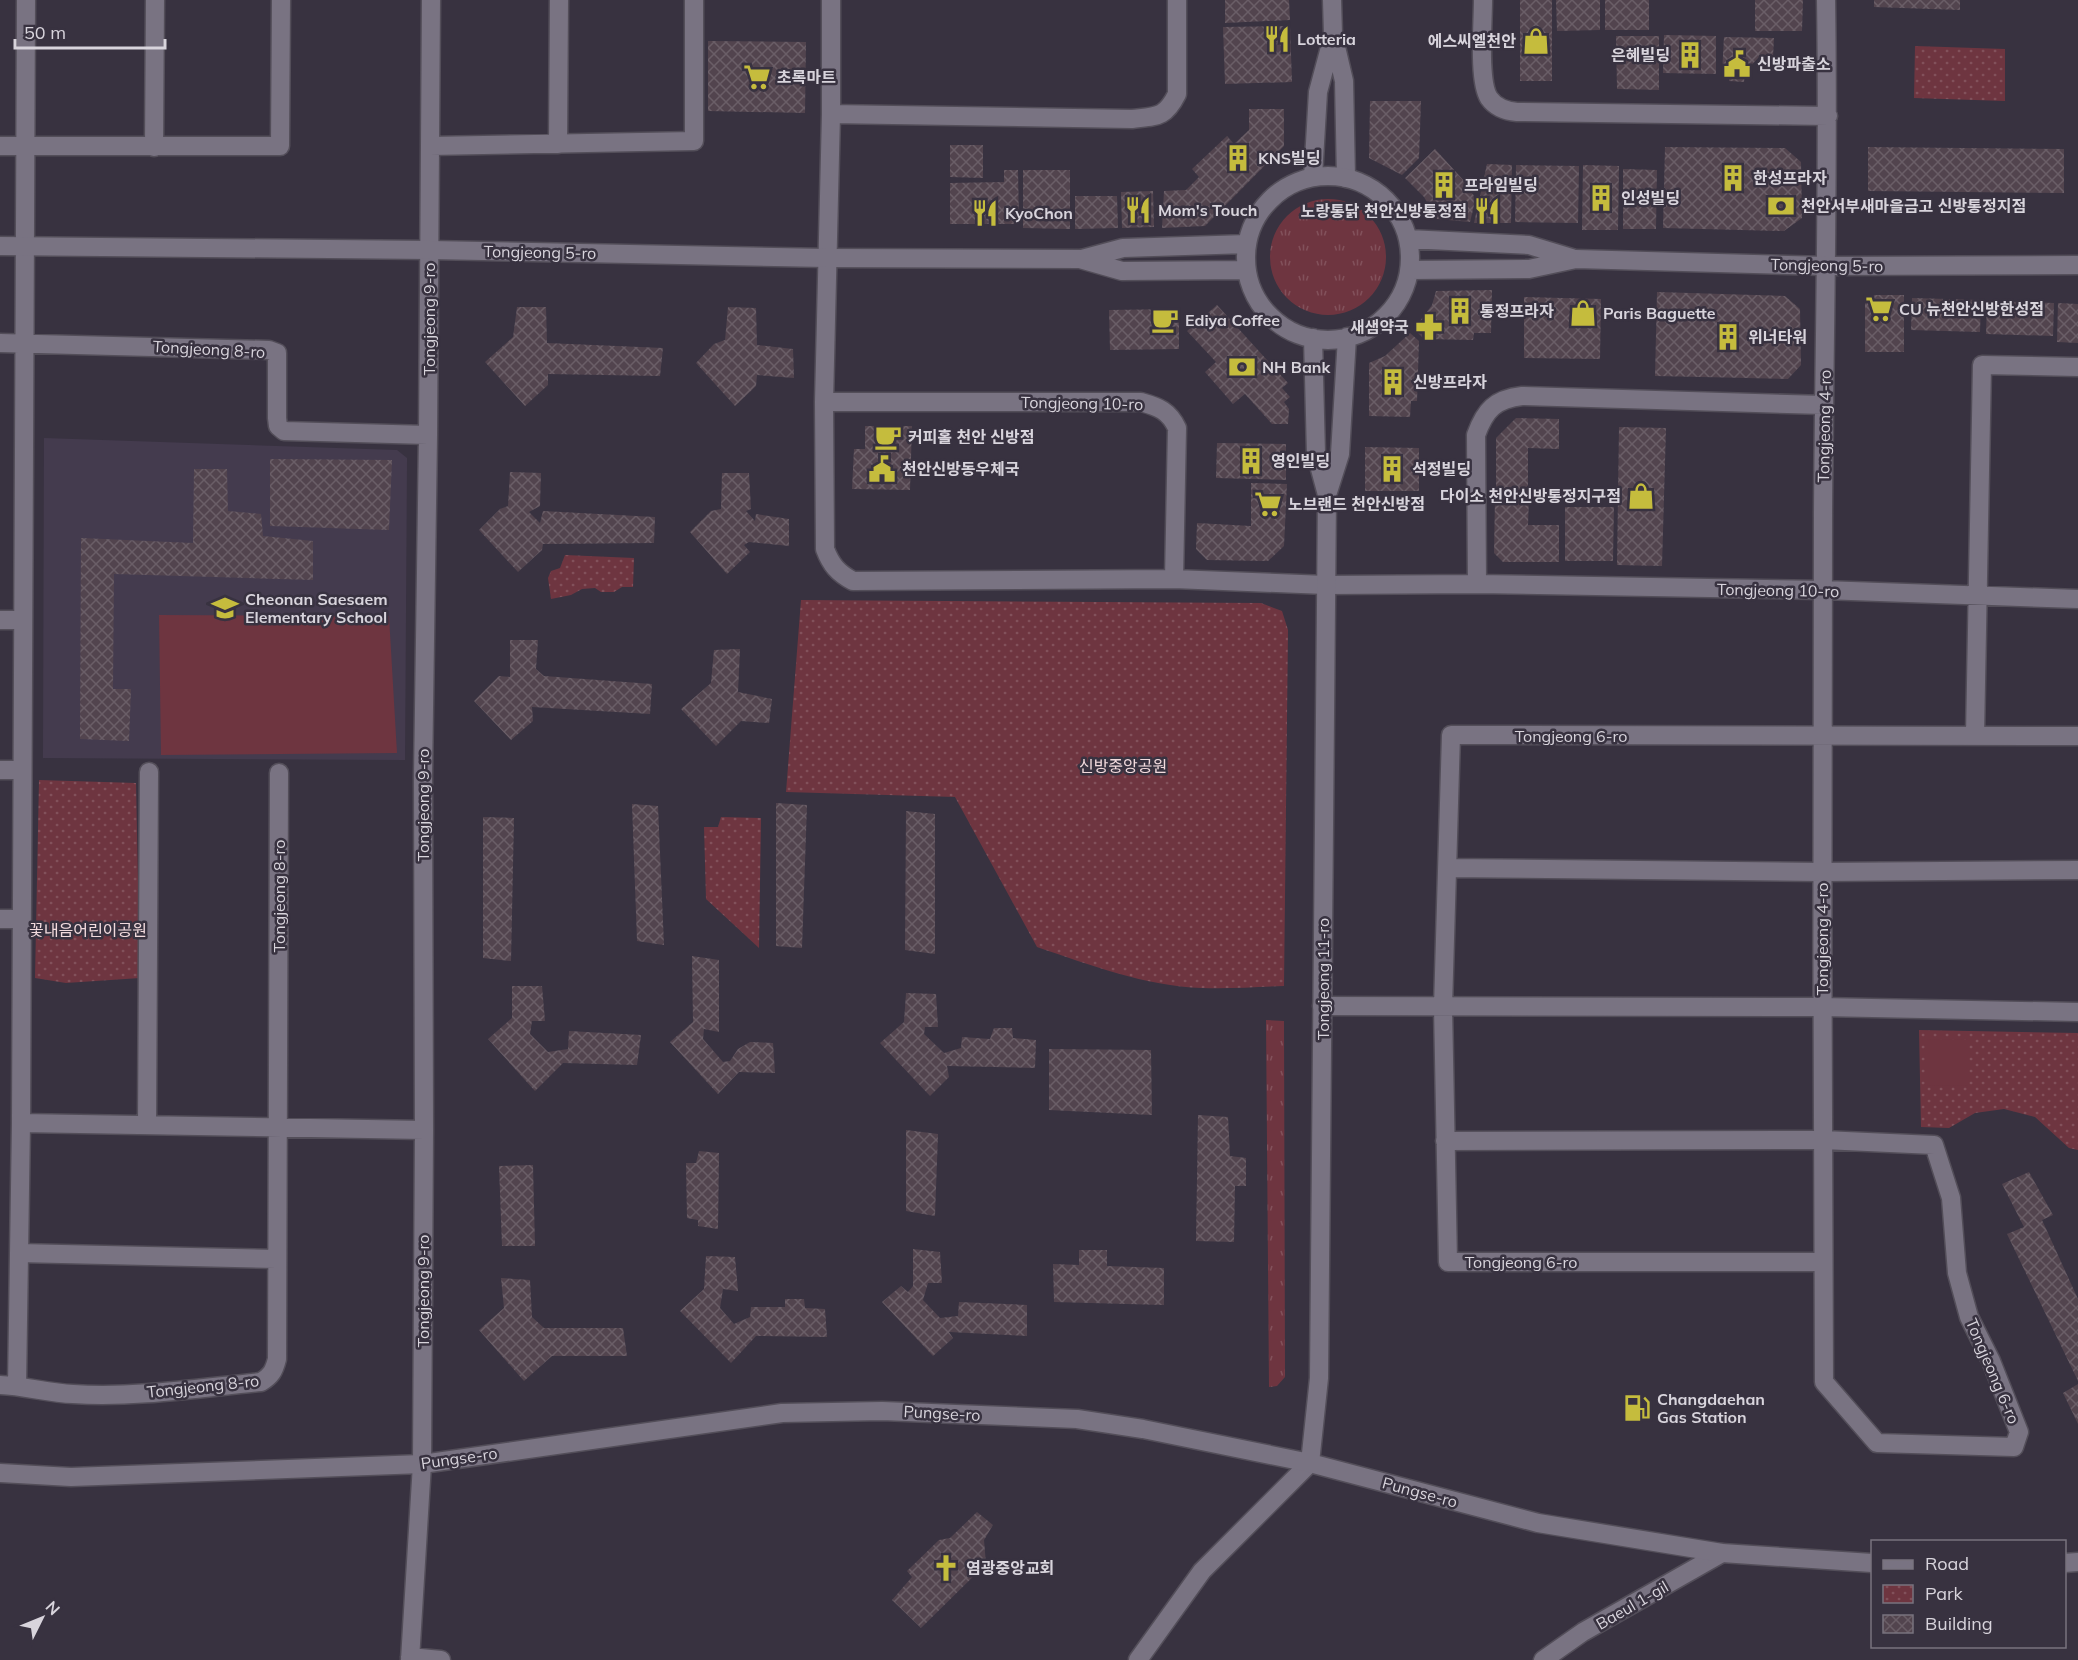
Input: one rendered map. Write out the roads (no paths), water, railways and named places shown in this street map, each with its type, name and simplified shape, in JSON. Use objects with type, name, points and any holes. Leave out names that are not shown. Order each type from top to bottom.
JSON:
[{"type":"street","name":"Tongjeong 8-ro","points":[[26,0],[21,1123],[19,1253],[8,1386],[72,1394],[120,1395],[261,1382],[274,1370],[276,1359],[278,1127],[279,772]]},
{"type":"street","points":[[154,147],[155,0]]},
{"type":"street","points":[[0,146],[25,148],[280,146],[281,0]]},
{"type":"street","name":"Tongjeong 9-ro","points":[[410,1659],[422,1464],[423,777],[431,0]]},
{"type":"street","points":[[558,144],[559,0]]},
{"type":"street","points":[[430,146],[694,141],[694,0]]},
{"type":"street","name":"Tongjeong 10-ro","points":[[831,0],[831,114],[824,402],[825,549],[831,564],[841,575],[853,581],[1174,579],[1326,585],[1477,584],[1823,590],[2078,599]]},
{"type":"street","points":[[831,114],[1132,119],[1156,116],[1170,108],[1177,94],[1177,0]]},
{"type":"street","points":[[1332,0],[1333,34],[1344,81],[1346,178]]},
{"type":"street","points":[[1483,0],[1483,80],[1489,98],[1502,110],[1828,116]]},
{"type":"street","name":"Tongjeong 4-ro","points":[[1822,1007],[1824,405],[1828,116],[1826,0]]},
{"type":"street","points":[[1313,177],[1318,92],[1333,34]]},
{"type":"street","points":[[1313,177],[1346,178],[1365,184],[1387,200],[1403,222],[1408,239],[1410,270],[1400,299],[1383,320],[1361,334],[1334,340],[1307,338],[1281,326],[1262,306],[1247,270],[1247,244],[1252,227],[1267,203],[1288,186],[1313,177]]},
{"type":"street","points":[[1408,239],[1529,245],[1576,259]]},
{"type":"street","points":[[1080,259],[1123,248],[1247,244]]},
{"type":"street","name":"Tongjeong 5-ro","points":[[0,246],[430,250],[826,258],[1080,259]]},
{"type":"street","points":[[1080,259],[1122,270],[1247,270]]},
{"type":"street","points":[[1410,270],[1529,269],[1576,259]]},
{"type":"street","name":"Tongjeong 5-ro","points":[[1576,259],[1827,266],[2078,265]]},
{"type":"street","points":[[1327,495],[1340,454],[1347,337]]},
{"type":"street","points":[[1313,338],[1316,454],[1327,495]]},
{"type":"street","name":"Tongjeong 8-ro","points":[[0,343],[269,350],[277,353],[276,418],[278,426],[284,431],[428,435]]},
{"type":"street","points":[[1975,736],[1982,365],[2078,367]]},
{"type":"street","points":[[1477,584],[1476,435],[1483,417],[1494,405],[1508,398],[1522,396],[1824,405]]},
{"type":"street","name":"Tongjeong 10-ro","points":[[824,402],[1141,402],[1159,406],[1172,416],[1177,428],[1174,579]]},
{"type":"street","name":"Tongjeong 11-ro","points":[[1310,1463],[1319,1378],[1327,495]]},
{"type":"street","points":[[0,620],[22,620]]},
{"type":"street","name":"Tongjeong 6-ro","points":[[1823,737],[1451,735],[1443,1006],[1448,1262],[1823,1262]]},
{"type":"street","points":[[1823,737],[2078,736]]},
{"type":"street","points":[[0,770],[21,770]]},
{"type":"street","points":[[147,1125],[149,772]]},
{"type":"street","points":[[1447,868],[1822,872]]},
{"type":"street","name":"Tongjeong 4-ro","points":[[1822,872],[2078,870]]},
{"type":"street","points":[[0,919],[21,919]]},
{"type":"street","points":[[1322,1006],[1822,1007],[2078,1011]]},
{"type":"street","name":"Tongjeong 6-ro","points":[[1445,1141],[1823,1140],[1934,1145],[1951,1198],[1957,1273],[1969,1317],[1991,1361],[2019,1432],[2013,1447],[1877,1443],[1824,1382],[1823,1262],[1823,1140],[1822,1007]]},
{"type":"street","points":[[21,1123],[424,1130]]},
{"type":"street","points":[[19,1253],[276,1259]]},
{"type":"street","name":"Pungse-ro","points":[[0,1473],[71,1477],[422,1464],[782,1413],[882,1411],[1077,1419],[1143,1429],[1310,1463],[1538,1523],[1722,1553],[1871,1563]]},
{"type":"street","points":[[1138,1660],[1202,1571],[1310,1463]]},
{"type":"street","name":"Baeul 1-gil","points":[[1543,1660],[1583,1632],[1722,1553]]},
{"type":"street","points":[[410,1659],[441,1660]]},
{"type":"place","name":"Lotteria","points":[[1277,39]]},
{"type":"place","name":"에스씨엘천안","points":[[1536,41]]},
{"type":"place","name":"은혜빌딩","points":[[1690,55]]},
{"type":"place","name":"신방파출소","points":[[1737,64]]},
{"type":"place","name":"초록마트","points":[[757,77]]},
{"type":"place","name":"KNS빌딩","points":[[1238,158]]},
{"type":"place","name":"한성프라자","points":[[1733,178]]},
{"type":"place","name":"프라임빌딩","points":[[1444,185]]},
{"type":"place","name":"인성빌딩","points":[[1601,198]]},
{"type":"place","name":"천안서부새마을금고 신방통정지점","points":[[1781,206]]},
{"type":"place","name":"Mom's Touch","points":[[1138,210]]},
{"type":"place","name":"노랑통닭 천안신방통정점","points":[[1487,211]]},
{"type":"place","name":"KyoChon","points":[[985,213]]},
{"type":"place","name":"CU 뉴천안신방한성점","points":[[1879,309]]},
{"type":"place","name":"통정프라자","points":[[1460,311]]},
{"type":"place","name":"Paris Baguette","points":[[1583,313]]},
{"type":"place","name":"Ediya Coffee","points":[[1165,320]]},
{"type":"place","name":"새샘약국","points":[[1429,327]]},
{"type":"place","name":"위너타워","points":[[1728,337]]},
{"type":"place","name":"NH Bank","points":[[1242,367]]},
{"type":"place","name":"신방프라자","points":[[1393,382]]},
{"type":"place","name":"커피홀 천안 신방점","points":[[888,437]]},
{"type":"place","name":"영인빌딩","points":[[1251,461]]},
{"type":"place","name":"천안신방동우체국","points":[[882,469]]},
{"type":"place","name":"석정빌딩","points":[[1392,469]]},
{"type":"place","name":"다이소 천안신방통정지구점","points":[[1641,496]]},
{"type":"place","name":"노브랜드 천안신방점","points":[[1268,504]]},
{"type":"place","name":"Cheonan Saesaem Elementary School","points":[[225,608]]},
{"type":"place","name":"Changdaehan Gas Station","points":[[1637,1408]]},
{"type":"place","name":"염광중앙교회","points":[[946,1568]]},
{"type":"park label","name":"신방중앙공원","points":[[1123,766]]},
{"type":"park label","name":"꽃내음어린이공원","points":[[88,930]]}]
